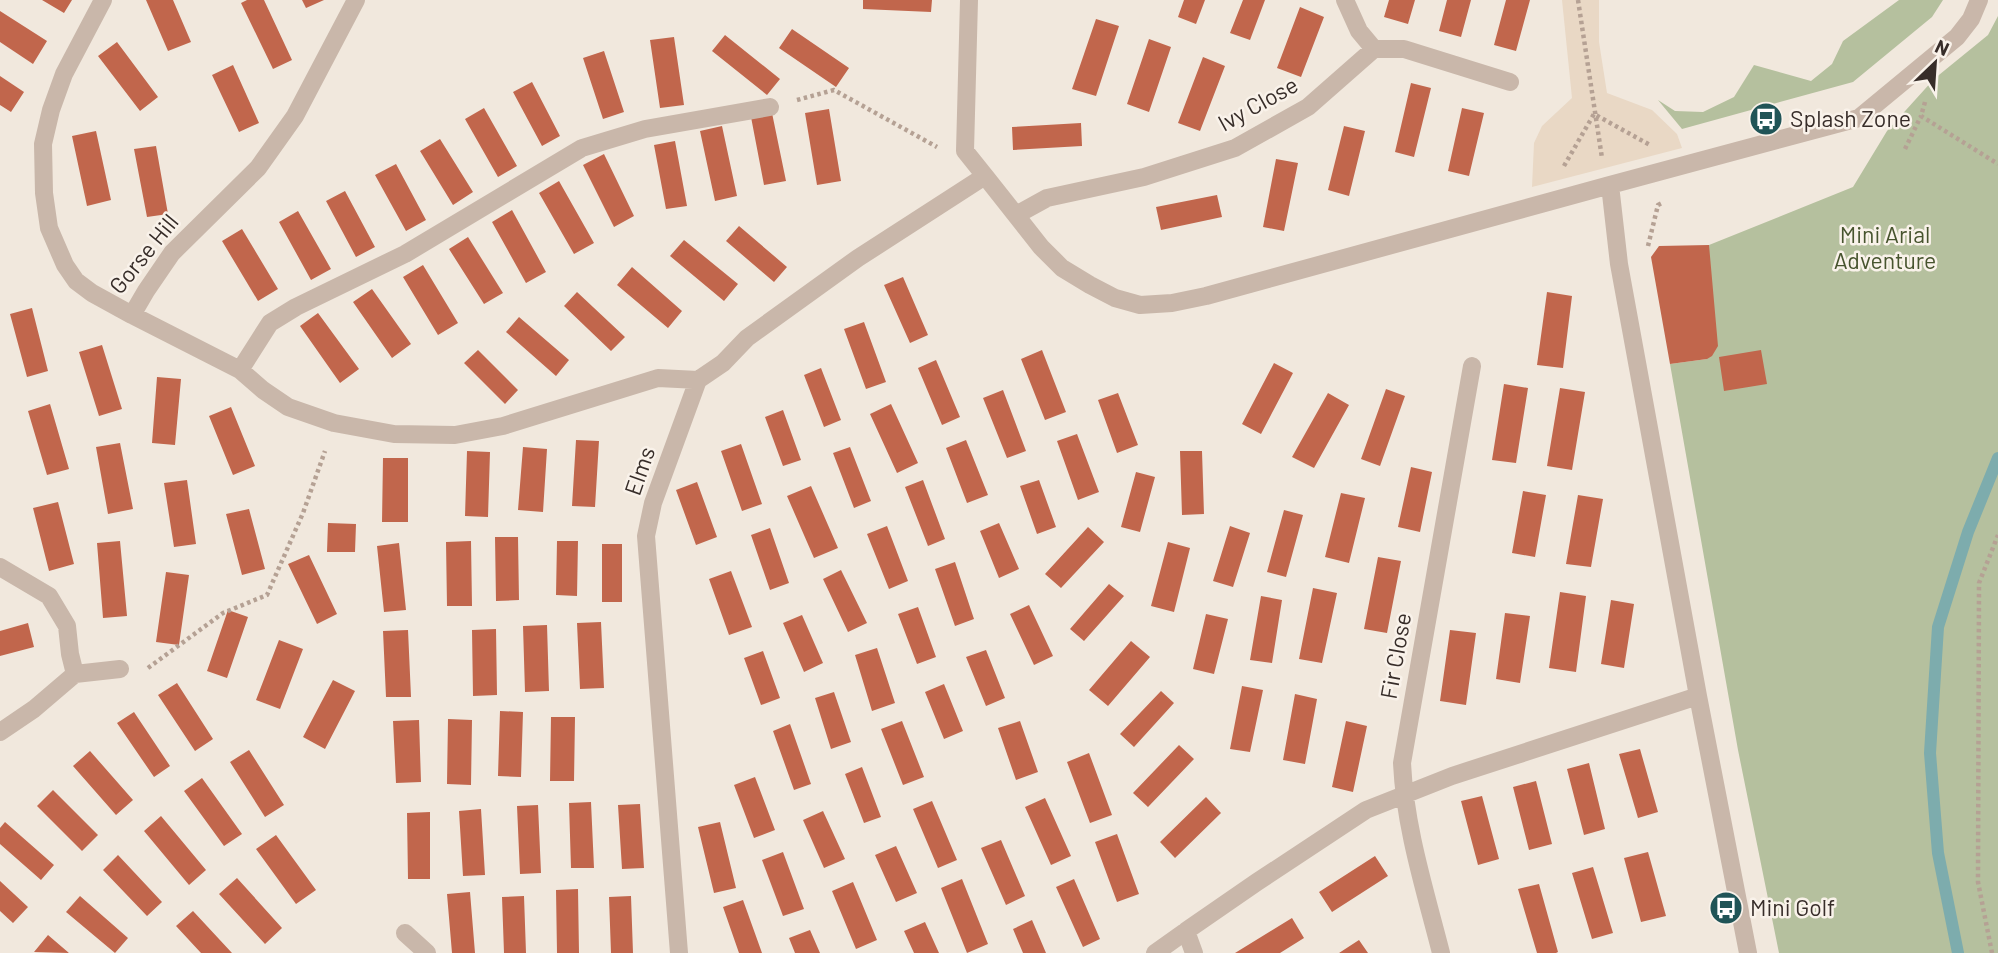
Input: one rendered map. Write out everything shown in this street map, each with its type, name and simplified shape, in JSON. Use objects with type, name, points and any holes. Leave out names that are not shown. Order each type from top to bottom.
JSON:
[{"type":"lane","name":"Gorse Hill","points":[[103,0],[64,74],[51,110],[43,144],[44,193],[49,228],[65,265],[76,281],[132,316],[172,253],[258,167],[295,116],[356,0]]},
{"type":"lane","points":[[969,0],[965,151],[1041,247],[1062,268],[1115,298],[1140,305],[1172,303],[1206,296],[1859,118],[1957,37],[1971,19],[1979,0]]},
{"type":"lane","points":[[1345,0],[1359,31],[1374,49],[1404,49],[1510,82]]},
{"type":"lane","name":"Ivy Close","points":[[1016,215],[1047,198],[1144,177],[1235,148],[1308,107],[1374,49]]},
{"type":"lane","points":[[240,369],[270,323],[296,307],[405,254],[582,148],[645,129],[769,107]]},
{"type":"lane","points":[[132,316],[240,369],[263,390],[288,407],[334,424],[394,434],[455,435],[503,426],[658,378],[698,380],[723,363],[747,338],[858,258],[985,177]]},
{"type":"lane","points":[[1610,185],[1619,264],[1748,953]]},
{"type":"lane","name":"Fir Close","points":[[1441,953],[1404,797],[1402,763],[1472,366]]},
{"type":"lane","name":"Elms","points":[[679,953],[646,536],[653,503],[698,380]]},
{"type":"lane","points":[[0,567],[49,596],[67,626],[75,674]]},
{"type":"lane","points":[[0,732],[34,709],[75,674],[120,669]]},
{"type":"lane","points":[[1155,953],[1257,881],[1366,810],[1452,776],[1698,696]]},
{"type":"lane","points":[[1186,931],[1194,953]]},
{"type":"lane","points":[[405,933],[427,953]]},
{"type":"path","points":[[1578,0],[1601,157],[1610,185]]},
{"type":"path","points":[[769,107],[834,90],[937,147],[965,151]]},
{"type":"path","points":[[1905,149],[1923,117],[1998,164]]},
{"type":"path","points":[[1638,148],[1660,144]]},
{"type":"path","points":[[1590,159],[1614,154]]},
{"type":"path","points":[[1566,164],[1578,161]]},
{"type":"path","points":[[120,669],[150,668],[223,613],[267,595],[303,513],[334,424]]},
{"type":"path","points":[[1992,953],[1978,882],[1979,583],[1998,535]]},
{"type":"green space","points":[[1899,0],[1943,0],[1932,17],[1853,82],[1682,129],[1658,100],[1675,111],[1703,112],[1734,97],[1754,65],[1811,81],[1832,64],[1843,41]]},
{"type":"green space","name":"Mini Arial Adventure","points":[[1998,16],[1998,953],[1779,953],[1738,750],[1670,364],[1707,359],[1709,245],[1853,187],[1887,131],[1934,79],[1988,35]]},
{"type":"shaded area","points":[[1562,0],[1599,0],[1599,42],[1607,93],[1652,110],[1677,134],[1682,148],[1532,187],[1534,143],[1542,126],[1572,98]]},
{"type":"building","points":[[42,0],[72,0],[64,13]]},
{"type":"building","points":[[146,0],[173,0],[191,42],[168,51]]},
{"type":"building","points":[[247,0],[264,0],[292,60],[273,69],[241,3]]},
{"type":"building","points":[[302,0],[324,0],[306,8]]},
{"type":"building","points":[[863,0],[932,0],[931,12],[863,9]]},
{"type":"building","points":[[1184,0],[1205,0],[1196,24],[1178,17]]},
{"type":"building","points":[[1243,0],[1265,0],[1250,40],[1230,33]]},
{"type":"building","points":[[1389,0],[1415,0],[1408,24],[1384,17]]},
{"type":"building","points":[[1447,0],[1471,0],[1461,37],[1439,31]]},
{"type":"building","points":[[1506,0],[1530,0],[1516,51],[1494,45]]},
{"type":"building","points":[[1300,7],[1324,17],[1301,77],[1277,68]]},
{"type":"building","points":[[0,11],[47,41],[33,64],[0,42]]},
{"type":"building","points":[[1096,19],[1119,26],[1096,96],[1072,89]]},
{"type":"building","points":[[792,29],[849,68],[836,87],[779,48]]},
{"type":"building","points":[[725,35],[780,79],[767,95],[712,51]]},
{"type":"building","points":[[674,37],[684,105],[660,108],[650,40]]},
{"type":"building","points":[[1149,39],[1171,47],[1149,112],[1127,104]]},
{"type":"building","points":[[117,42],[158,97],[140,111],[98,56]]},
{"type":"building","points":[[604,51],[624,112],[603,119],[583,58]]},
{"type":"building","points":[[1203,57],[1225,66],[1200,131],[1178,123]]},
{"type":"building","points":[[233,65],[259,123],[239,132],[212,75]]},
{"type":"building","points":[[0,76],[24,92],[11,112],[0,105]]},
{"type":"building","points":[[532,82],[560,136],[542,146],[513,92]]},
{"type":"building","points":[[1411,83],[1431,88],[1414,157],[1395,152]]},
{"type":"building","points":[[484,108],[517,166],[498,177],[465,119]]},
{"type":"building","points":[[1462,108],[1484,113],[1469,176],[1448,171]]},
{"type":"building","points":[[829,109],[841,181],[817,185],[805,113]]},
{"type":"building","points":[[772,113],[786,181],[764,185],[751,117]]},
{"type":"building","points":[[1081,123],[1082,146],[1013,150],[1012,127]]},
{"type":"building","points":[[722,126],[737,196],[715,201],[700,131]]},
{"type":"building","points":[[1344,126],[1365,131],[1349,196],[1328,190]]},
{"type":"building","points":[[96,131],[111,200],[87,206],[72,136]]},
{"type":"building","points":[[440,139],[473,192],[453,205],[420,151]]},
{"type":"building","points":[[675,141],[687,206],[666,209],[654,145]]},
{"type":"building","points":[[156,146],[168,214],[147,217],[134,149]]},
{"type":"building","points":[[604,154],[634,216],[614,227],[583,165]]},
{"type":"building","points":[[1276,159],[1298,163],[1284,231],[1263,227]]},
{"type":"building","points":[[396,164],[426,220],[406,231],[375,175]]},
{"type":"building","points":[[559,181],[594,243],[574,254],[539,193]]},
{"type":"building","points":[[345,191],[375,247],[356,257],[326,201]]},
{"type":"building","points":[[1217,195],[1222,217],[1161,230],[1156,207]]},
{"type":"building","points":[[512,210],[546,272],[526,283],[492,222]]},
{"type":"building","points":[[298,211],[331,269],[311,280],[279,222]]},
{"type":"building","points":[[739,226],[787,267],[774,282],[726,241]]},
{"type":"building","points":[[242,229],[278,289],[258,301],[222,241]]},
{"type":"building","points":[[468,237],[503,293],[484,304],[449,249]]},
{"type":"building","points":[[684,240],[738,284],[724,301],[670,256]]},
{"type":"building","points":[[1709,245],[1718,346],[1707,359],[1670,364],[1651,257],[1659,246]]},
{"type":"building","points":[[423,265],[458,323],[438,335],[403,277]]},
{"type":"building","points":[[632,267],[682,311],[668,328],[617,285]]},
{"type":"building","points":[[903,277],[928,335],[910,343],[884,285]]},
{"type":"building","points":[[372,289],[411,344],[392,358],[353,302]]},
{"type":"building","points":[[577,292],[625,337],[611,351],[564,306]]},
{"type":"building","points":[[1547,292],[1572,296],[1563,368],[1537,365]]},
{"type":"building","points":[[32,308],[48,371],[27,377],[10,314]]},
{"type":"building","points":[[318,313],[359,369],[340,383],[300,326]]},
{"type":"building","points":[[519,317],[569,360],[556,376],[506,332]]},
{"type":"building","points":[[864,322],[886,382],[866,389],[844,329]]},
{"type":"building","points":[[102,345],[122,409],[99,416],[79,352]]},
{"type":"building","points":[[478,350],[518,390],[505,404],[464,363]]},
{"type":"building","points":[[1042,350],[1066,412],[1045,420],[1021,359]]},
{"type":"building","points":[[1761,350],[1767,384],[1724,391],[1719,357]]},
{"type":"building","points":[[936,360],[960,417],[942,425],[918,368]]},
{"type":"building","points":[[1274,363],[1293,373],[1261,434],[1242,424]]},
{"type":"building","points":[[821,368],[841,420],[824,427],[804,375]]},
{"type":"building","points":[[157,377],[181,379],[175,445],[152,443]]},
{"type":"building","points":[[1504,384],[1528,388],[1516,463],[1492,460]]},
{"type":"building","points":[[1560,388],[1585,392],[1572,470],[1547,466]]},
{"type":"building","points":[[1386,389],[1405,396],[1380,466],[1361,459]]},
{"type":"building","points":[[1003,390],[1026,451],[1007,458],[983,398]]},
{"type":"building","points":[[1118,393],[1138,445],[1117,453],[1098,400]]},
{"type":"building","points":[[1328,393],[1349,405],[1314,468],[1292,457]]},
{"type":"building","points":[[50,404],[69,469],[47,475],[28,411]]},
{"type":"building","points":[[891,404],[918,463],[897,473],[870,414]]},
{"type":"building","points":[[231,407],[255,466],[233,475],[209,416]]},
{"type":"building","points":[[783,410],[801,460],[783,466],[765,417]]},
{"type":"building","points":[[1077,434],[1099,492],[1078,500],[1057,441]]},
{"type":"building","points":[[576,440],[599,441],[595,507],[572,506]]},
{"type":"building","points":[[966,440],[988,495],[967,503],[946,448]]},
{"type":"building","points":[[120,443],[133,509],[108,514],[96,447]]},
{"type":"building","points":[[741,444],[762,504],[742,511],[721,451]]},
{"type":"building","points":[[523,447],[547,449],[543,512],[518,510]]},
{"type":"building","points":[[850,447],[871,501],[854,508],[833,453]]},
{"type":"building","points":[[467,451],[490,452],[488,517],[465,516]]},
{"type":"building","points":[[1180,451],[1202,451],[1204,514],[1182,515]]},
{"type":"building","points":[[383,458],[408,458],[408,522],[382,522]]},
{"type":"building","points":[[1411,467],[1432,472],[1420,532],[1398,527]]},
{"type":"building","points":[[1136,472],[1155,477],[1140,532],[1121,527]]},
{"type":"building","points":[[187,480],[196,544],[174,547],[164,483]]},
{"type":"building","points":[[923,480],[945,539],[928,546],[905,487]]},
{"type":"building","points":[[1039,480],[1056,527],[1037,534],[1020,486]]},
{"type":"building","points":[[697,482],[717,537],[696,545],[676,490]]},
{"type":"building","points":[[811,486],[838,548],[814,558],[787,496]]},
{"type":"building","points":[[1523,491],[1546,495],[1535,557],[1512,553]]},
{"type":"building","points":[[1341,493],[1365,498],[1349,563],[1325,557]]},
{"type":"building","points":[[1578,495],[1603,499],[1591,567],[1566,564]]},
{"type":"building","points":[[58,502],[74,564],[49,571],[33,508]]},
{"type":"building","points":[[249,509],[265,569],[242,575],[226,514]]},
{"type":"building","points":[[1284,510],[1303,515],[1286,577],[1267,572]]},
{"type":"building","points":[[328,523],[356,524],[355,552],[327,552]]},
{"type":"building","points":[[999,523],[1019,569],[999,578],[980,531]]},
{"type":"building","points":[[887,526],[908,581],[889,589],[867,534]]},
{"type":"building","points":[[1230,526],[1250,533],[1233,587],[1213,581]]},
{"type":"building","points":[[1088,527],[1104,542],[1061,588],[1045,574]]},
{"type":"building","points":[[770,528],[789,583],[770,590],[751,535]]},
{"type":"building","points":[[495,537],[518,537],[519,600],[496,601]]},
{"type":"building","points":[[120,541],[127,616],[103,618],[97,543]]},
{"type":"building","points":[[471,541],[472,606],[447,606],[446,542]]},
{"type":"building","points":[[557,541],[578,541],[577,596],[556,595]]},
{"type":"building","points":[[1168,542],[1190,548],[1174,612],[1151,606]]},
{"type":"building","points":[[399,543],[406,610],[384,612],[377,546]]},
{"type":"building","points":[[602,544],[622,544],[622,602],[602,602]]},
{"type":"building","points":[[309,555],[337,614],[317,624],[288,564]]},
{"type":"building","points":[[1378,557],[1401,561],[1387,633],[1364,629]]},
{"type":"building","points":[[955,562],[974,619],[955,626],[935,569]]},
{"type":"building","points":[[841,570],[867,623],[848,632],[823,579]]},
{"type":"building","points":[[731,571],[752,627],[729,635],[709,579]]},
{"type":"building","points":[[166,572],[189,575],[179,645],[156,642]]},
{"type":"building","points":[[1109,584],[1124,596],[1084,641],[1070,629]]},
{"type":"building","points":[[1313,588],[1337,593],[1322,663],[1299,659]]},
{"type":"building","points":[[1560,592],[1586,596],[1576,672],[1549,668]]},
{"type":"building","points":[[1261,596],[1282,600],[1272,663],[1250,660]]},
{"type":"building","points":[[1611,600],[1634,604],[1624,668],[1601,664]]},
{"type":"building","points":[[1029,605],[1053,656],[1034,665],[1010,614]]},
{"type":"building","points":[[918,607],[936,657],[917,664],[898,614]]},
{"type":"building","points":[[228,610],[248,617],[227,678],[207,671]]},
{"type":"building","points":[[1505,613],[1530,616],[1520,683],[1496,679]]},
{"type":"building","points":[[1206,614],[1228,619],[1214,674],[1193,669]]},
{"type":"building","points":[[802,615],[823,663],[804,672],[783,623]]},
{"type":"building","points":[[601,622],[604,688],[580,689],[577,623]]},
{"type":"building","points":[[28,623],[34,647],[0,656],[0,631]]},
{"type":"building","points":[[547,625],[549,691],[525,692],[523,626]]},
{"type":"building","points":[[496,629],[497,695],[473,696],[472,630]]},
{"type":"building","points":[[408,630],[411,697],[386,697],[383,631]]},
{"type":"building","points":[[1450,630],[1476,633],[1466,705],[1440,701]]},
{"type":"building","points":[[279,640],[303,649],[280,709],[256,700]]},
{"type":"building","points":[[1131,641],[1150,657],[1108,706],[1089,690]]},
{"type":"building","points":[[877,648],[895,703],[872,711],[855,655]]},
{"type":"building","points":[[986,650],[1005,698],[986,706],[966,657]]},
{"type":"building","points":[[763,651],[780,698],[761,705],[744,658]]},
{"type":"building","points":[[333,680],[355,691],[325,749],[303,737]]},
{"type":"building","points":[[177,683],[213,739],[195,751],[158,695]]},
{"type":"building","points":[[944,684],[963,731],[944,739],[925,692]]},
{"type":"building","points":[[1242,686],[1263,690],[1250,752],[1230,749]]},
{"type":"building","points":[[1161,691],[1174,703],[1134,747],[1120,734]]},
{"type":"building","points":[[834,692],[851,742],[831,749],[815,698]]},
{"type":"building","points":[[1295,694],[1317,699],[1305,764],[1283,760]]},
{"type":"building","points":[[500,711],[523,712],[521,777],[498,776]]},
{"type":"building","points":[[134,712],[170,766],[154,777],[117,723]]},
{"type":"building","points":[[551,717],[575,717],[574,781],[550,781]]},
{"type":"building","points":[[448,719],[472,720],[471,785],[447,784]]},
{"type":"building","points":[[419,720],[421,782],[396,783],[393,721]]},
{"type":"building","points":[[902,721],[924,777],[903,785],[881,729]]},
{"type":"building","points":[[1020,721],[1038,772],[1016,780],[998,728]]},
{"type":"building","points":[[1346,721],[1367,726],[1353,792],[1332,787]]},
{"type":"building","points":[[790,724],[811,784],[794,790],[773,731]]},
{"type":"building","points":[[1179,745],[1194,759],[1148,807],[1133,793]]},
{"type":"building","points":[[1640,749],[1658,812],[1638,818],[1619,754]]},
{"type":"building","points":[[249,750],[284,805],[265,817],[230,762]]},
{"type":"building","points":[[90,751],[133,800],[116,815],[73,766]]},
{"type":"building","points":[[1089,753],[1112,815],[1090,823],[1067,762]]},
{"type":"building","points":[[1589,763],[1605,829],[1584,835],[1567,769]]},
{"type":"building","points":[[862,767],[881,817],[864,823],[845,774]]},
{"type":"building","points":[[755,777],[775,830],[754,838],[734,785]]},
{"type":"building","points":[[202,778],[242,834],[224,846],[184,791]]},
{"type":"building","points":[[1536,781],[1552,844],[1529,850],[1513,787]]},
{"type":"building","points":[[53,790],[98,835],[82,851],[37,806]]},
{"type":"building","points":[[1482,796],[1499,859],[1478,865],[1461,801]]},
{"type":"building","points":[[1206,797],[1221,813],[1175,858],[1160,842]]},
{"type":"building","points":[[1045,798],[1071,856],[1051,865],[1025,807]]},
{"type":"building","points":[[932,801],[957,860],[938,868],[913,809]]},
{"type":"building","points":[[591,802],[594,868],[571,868],[569,803]]},
{"type":"building","points":[[640,804],[644,868],[622,869],[618,805]]},
{"type":"building","points":[[538,805],[541,873],[520,874],[517,806]]},
{"type":"building","points":[[481,809],[485,875],[463,876],[459,811]]},
{"type":"building","points":[[823,811],[845,859],[824,868],[803,820]]},
{"type":"building","points":[[430,812],[430,879],[408,879],[407,813]]},
{"type":"building","points":[[161,816],[206,870],[189,885],[144,831]]},
{"type":"building","points":[[5,822],[54,865],[41,880],[0,844],[0,828]]},
{"type":"building","points":[[720,822],[736,888],[714,893],[698,827]]},
{"type":"building","points":[[1117,834],[1139,894],[1117,902],[1095,842]]},
{"type":"building","points":[[276,835],[316,890],[296,904],[256,849]]},
{"type":"building","points":[[1001,840],[1025,896],[1006,905],[981,848]]},
{"type":"building","points":[[896,846],[917,893],[896,902],[875,855]]},
{"type":"building","points":[[783,852],[804,909],[783,916],[762,860]]},
{"type":"building","points":[[1648,852],[1666,916],[1641,922],[1624,858]]},
{"type":"building","points":[[118,855],[162,902],[147,916],[103,870]]},
{"type":"building","points":[[1375,856],[1388,876],[1332,912],[1319,892]]},
{"type":"building","points":[[1593,867],[1613,933],[1592,939],[1572,873]]},
{"type":"building","points":[[237,878],[282,928],[265,944],[219,894]]},
{"type":"building","points":[[962,879],[988,944],[967,953],[941,888]]},
{"type":"building","points":[[1074,879],[1100,939],[1083,947],[1056,887]]},
{"type":"building","points":[[0,881],[28,907],[13,923],[0,911]]},
{"type":"building","points":[[853,882],[877,940],[856,949],[832,891]]},
{"type":"building","points":[[1539,884],[1558,952],[1556,953],[1537,953],[1518,889]]},
{"type":"building","points":[[578,889],[579,953],[557,953],[556,890]]},
{"type":"building","points":[[470,892],[475,953],[452,953],[447,894]]},
{"type":"building","points":[[80,896],[128,938],[115,953],[66,912]]},
{"type":"building","points":[[524,896],[526,953],[504,953],[502,897]]},
{"type":"building","points":[[631,896],[633,953],[611,953],[609,897]]},
{"type":"building","points":[[743,900],[762,953],[739,953],[723,907]]},
{"type":"building","points":[[193,911],[232,953],[201,953],[176,926]]},
{"type":"building","points":[[1292,918],[1304,938],[1280,953],[1235,953]]},
{"type":"building","points":[[1032,920],[1046,953],[1023,953],[1013,929]]},
{"type":"building","points":[[925,922],[939,953],[914,953],[904,931]]},
{"type":"building","points":[[810,930],[820,953],[795,953],[789,938]]},
{"type":"building","points":[[48,935],[69,953],[34,952]]},
{"type":"building","points":[[1359,940],[1368,953],[1339,953]]},
{"type":"waterway","points":[[1958,953],[1938,853],[1930,753],[1938,627],[1968,532],[1998,458]]},
{"type":"place","name":"Splash Zone","points":[[1766,119]]},
{"type":"place","name":"Mini Golf","points":[[1726,908]]}]
